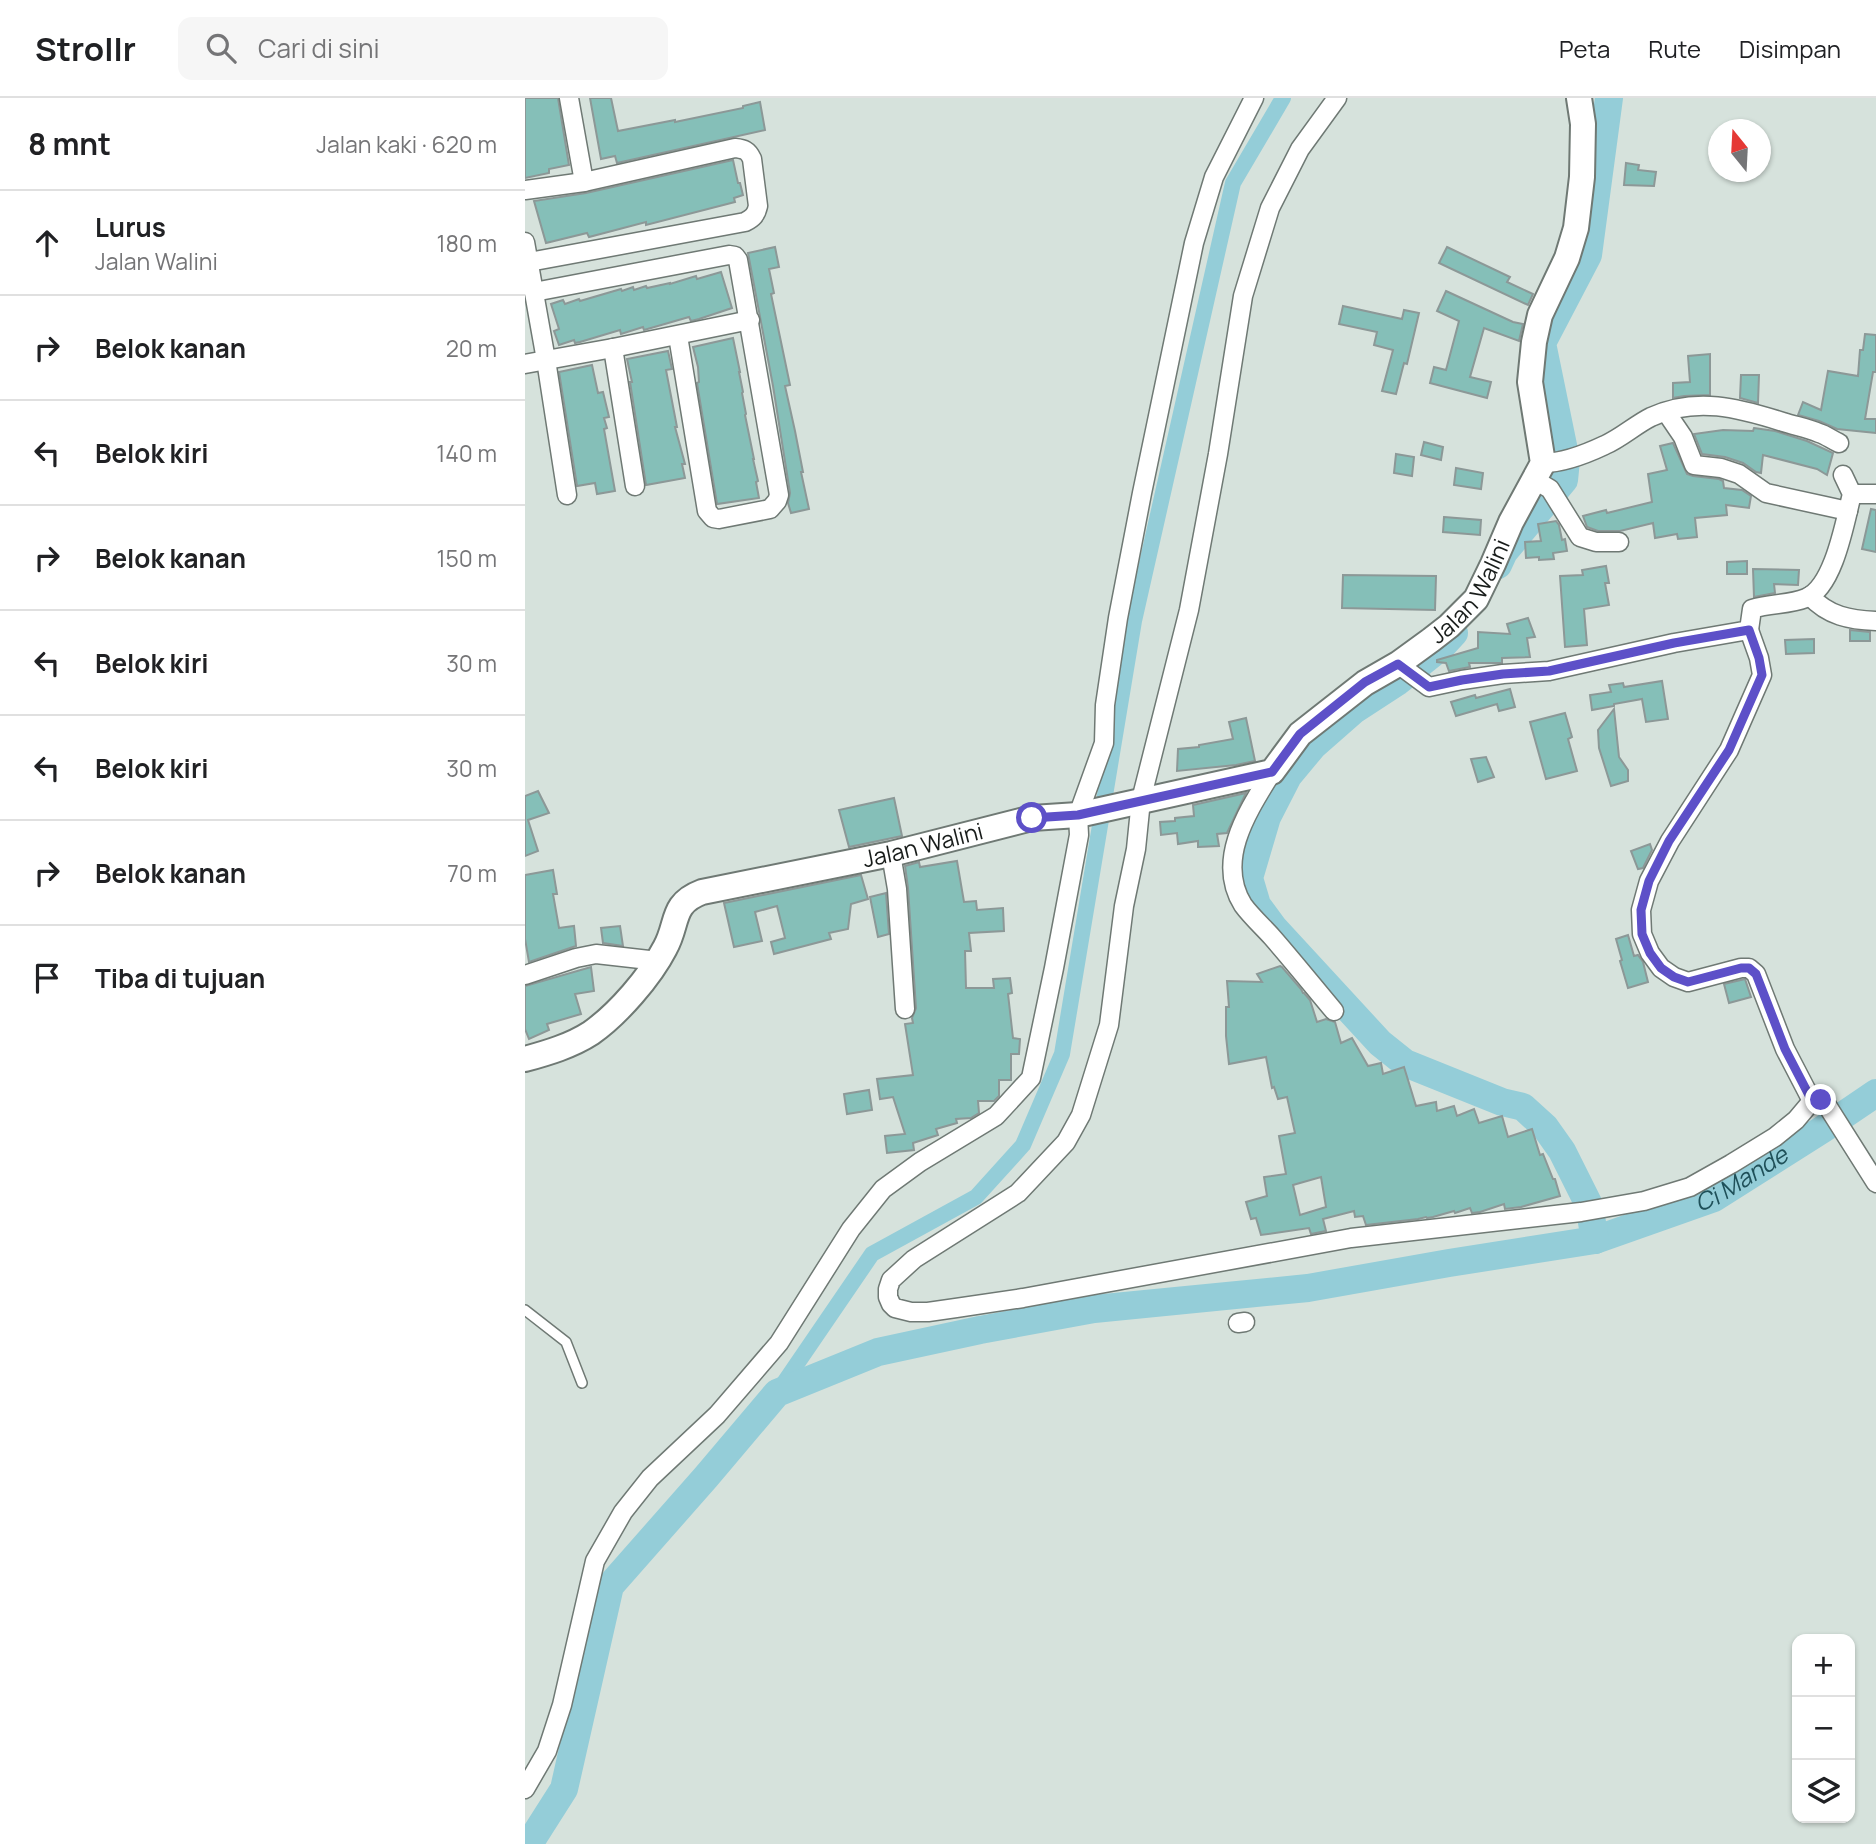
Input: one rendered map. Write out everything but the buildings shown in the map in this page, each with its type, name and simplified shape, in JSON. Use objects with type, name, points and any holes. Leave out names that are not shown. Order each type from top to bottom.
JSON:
[{"type":"street","points":[[569,98],[584,182]]},
{"type":"street","points":[[525,1789],[547,1751],[562,1705],[595,1561],[623,1512],[650,1478],[717,1415],[779,1343],[851,1230],[883,1189],[920,1162],[996,1116],[1031,1078],[1077,847],[1081,814],[1104,743],[1105,705],[1118,618],[1195,243],[1215,177],[1254,98]]},
{"type":"street","points":[[1337,98],[1300,149],[1270,208],[1243,296],[1218,454],[1189,610],[1137,801],[1136,849],[1124,906],[1109,1025],[1081,1115],[1066,1142],[1018,1193],[914,1259],[891,1280],[888,1289],[891,1304],[895,1308],[911,1312],[947,1310],[1351,1238],[1644,1201],[1690,1187],[1775,1136],[1820,1104]]},
{"type":"street","points":[[1579,98],[1583,124],[1577,228],[1567,258],[1540,315],[1530,382],[1552,476],[1580,537],[1596,542],[1619,542]]},
{"type":"street","points":[[525,190],[584,182],[735,148],[744,149],[752,159],[758,206],[753,218],[745,222],[529,262]]},
{"type":"street","points":[[525,242],[568,495]]},
{"type":"street","points":[[534,292],[735,256],[750,320],[779,495],[770,509],[719,519],[713,518],[707,511],[678,336]]},
{"type":"street","points":[[525,364],[750,320]]},
{"type":"street","points":[[614,348],[635,486]]},
{"type":"street","points":[[1552,476],[1651,417],[1674,409],[1727,406],[1822,433],[1839,443]]},
{"type":"street","points":[[1666,412],[1683,437],[1693,465],[1721,468],[1739,474],[1766,493],[1850,503],[1876,494]]},
{"type":"street","points":[[1843,475],[1850,503],[1836,557],[1817,590],[1797,601],[1752,609],[1749,630],[1762,675],[1729,750],[1669,841],[1649,881],[1641,910],[1642,934],[1650,953],[1661,968],[1688,982],[1741,968],[1749,968],[1756,974],[1785,1049],[1820,1104],[1855,1148],[1876,1183]]},
{"type":"street","name":"Jalan Walini","points":[[525,1059],[556,1049],[590,1033],[626,1000],[658,961],[667,945],[676,912],[681,904],[702,892],[891,854],[1032,818],[1081,814],[1250,779],[1272,772],[1300,734],[1365,682],[1401,666],[1449,626],[1476,599],[1529,487],[1552,476]]},
{"type":"street","points":[[1810,596],[1819,607],[1837,615],[1855,620],[1876,621]]},
{"type":"street","points":[[1401,666],[1429,687],[1503,674],[1549,671],[1674,643],[1749,630]]},
{"type":"street","points":[[1272,772],[1236,838],[1232,862],[1233,878],[1243,904],[1333,1011]]},
{"type":"street","points":[[891,854],[897,889],[905,1009]]},
{"type":"street","points":[[525,975],[596,954],[658,961]]},
{"type":"lane","points":[[525,1310],[566,1342],[582,1384]]},
{"type":"waterway","points":[[777,1393],[872,1254],[976,1197],[1023,1145],[1062,1054],[1134,621],[1233,183],[1283,98]]},
{"type":"waterway","points":[[1498,565],[1504,552],[1564,480],[1566,460],[1542,343],[1588,255],[1609,98]]},
{"type":"waterway","points":[[529,1844],[564,1789],[610,1586],[777,1393],[878,1352],[980,1330],[1094,1309],[1308,1288],[1595,1240],[1589,1205],[1562,1151],[1545,1127],[1523,1107],[1502,1102],[1405,1063],[1380,1043],[1274,928],[1257,905],[1249,878],[1267,817],[1288,776],[1313,746],[1354,710],[1397,682],[1442,646],[1454,633]]},
{"type":"waterway","name":"Ci Mande","points":[[1595,1240],[1714,1198],[1876,1093]]},
{"type":"route","points":[[1032,818],[1078,815],[1272,772],[1300,734],[1365,682],[1398,664],[1429,687],[1503,674],[1549,671],[1674,643],[1749,630],[1762,675],[1729,750],[1669,841],[1649,881],[1641,910],[1642,934],[1650,953],[1661,968],[1688,982],[1741,968],[1749,968],[1756,974],[1765,1002],[1795,1070],[1812,1101],[1821,1100]]}]
